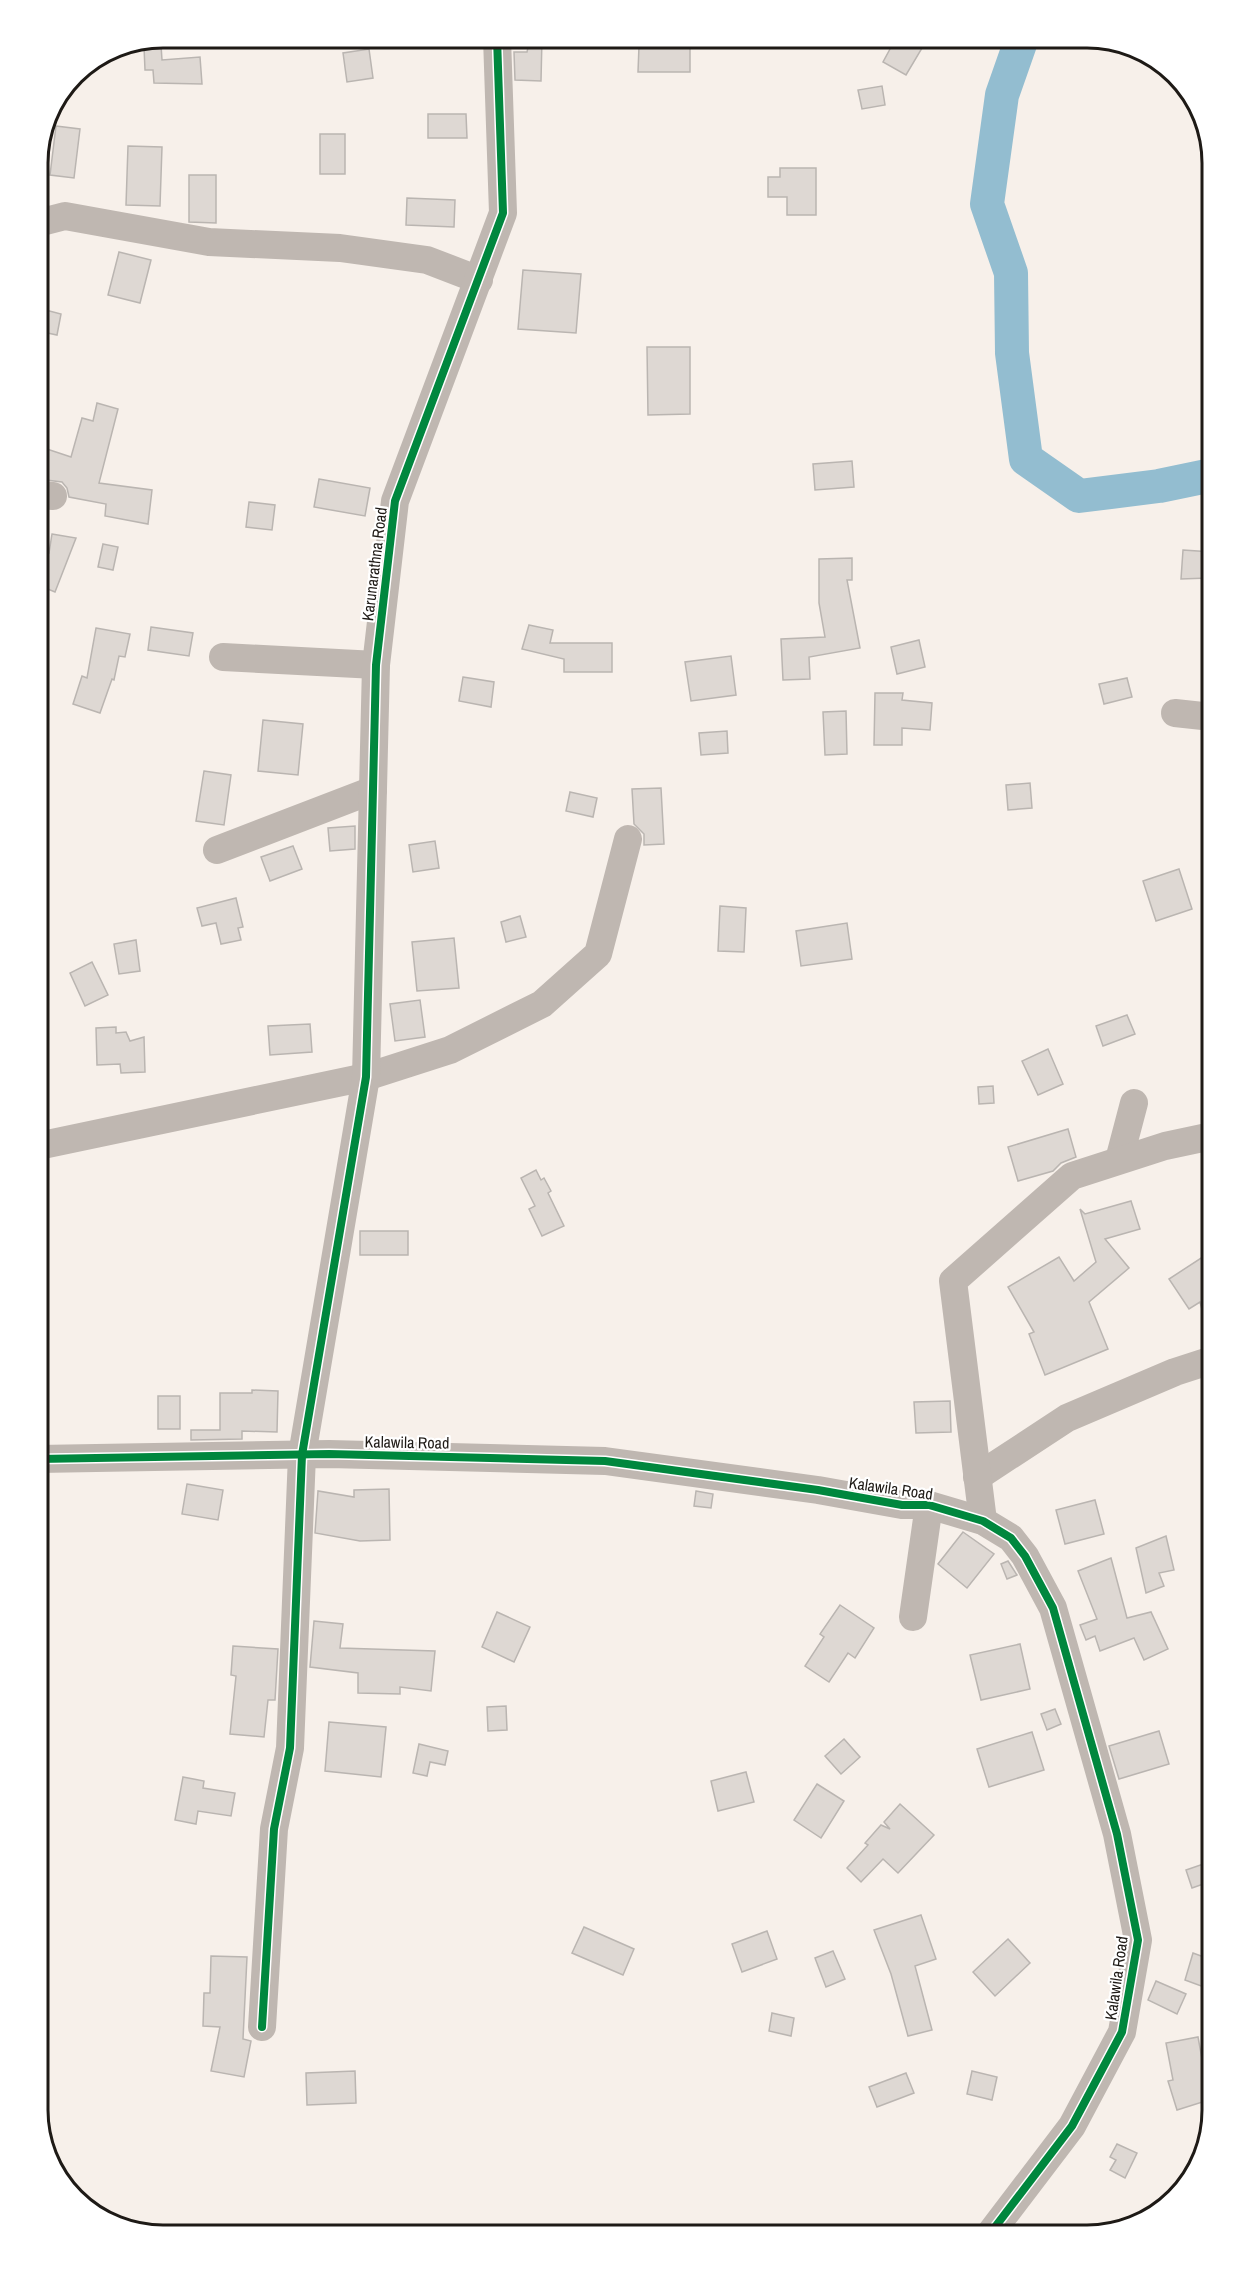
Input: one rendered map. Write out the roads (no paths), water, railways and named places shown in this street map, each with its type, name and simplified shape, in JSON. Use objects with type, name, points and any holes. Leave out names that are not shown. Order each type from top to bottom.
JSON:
[{"type":"street","name":"Karunarathna Road","points":[[262,2028],[274,1829],[290,1748],[302,1455],[366,1077],[376,666],[395,501],[503,213],[497,48]]},
{"type":"street","points":[[48,220],[65,216],[209,242],[340,248],[427,260],[479,280]]},
{"type":"street","points":[[223,657],[376,666]]},
{"type":"street","points":[[1175,713],[1202,716]]},
{"type":"street","points":[[218,849],[373,790]]},
{"type":"street","points":[[48,1144],[366,1077],[450,1050],[542,1004],[598,954],[628,839]]},
{"type":"street","points":[[1119,1160],[1134,1103]]},
{"type":"street","points":[[983,1521],[953,1281],[1072,1176],[1165,1146],[1202,1139]]},
{"type":"street","points":[[977,1477],[1066,1418],[1175,1372],[1202,1363]]},
{"type":"street","name":"Kalawila Road","points":[[48,1459],[302,1455],[605,1461],[818,1490],[902,1505],[929,1505],[983,1521],[1011,1538],[1025,1556],[1053,1608],[1117,1834],[1138,1940],[1122,2032],[1072,2127],[997,2225]]},
{"type":"street","points":[[913,1617],[929,1505]]},
{"type":"waterway","points":[[1018,48],[1002,95],[987,204],[1011,273],[1012,353],[1026,459],[1079,496],[1159,486],[1202,477]]}]
